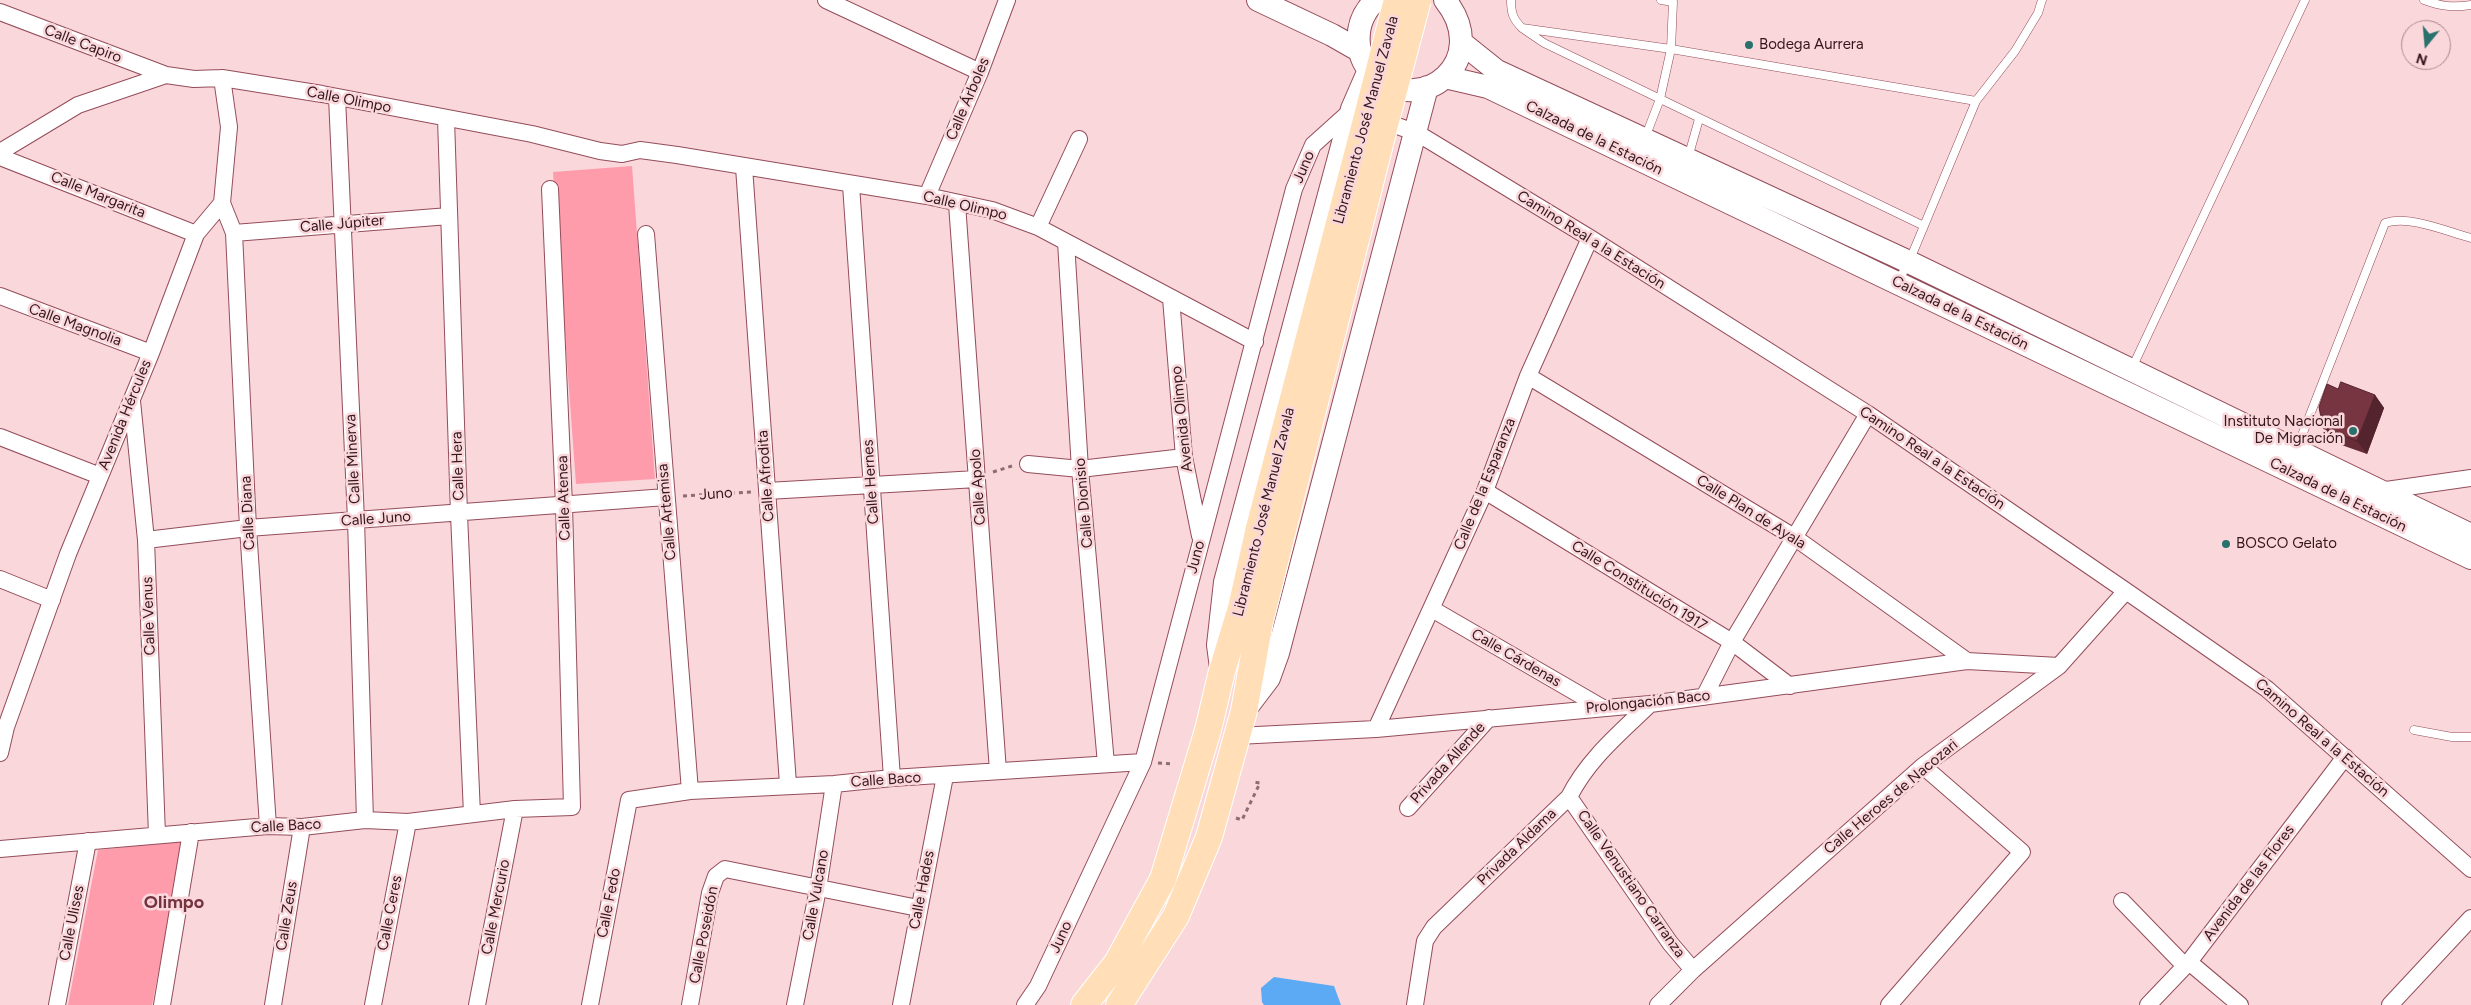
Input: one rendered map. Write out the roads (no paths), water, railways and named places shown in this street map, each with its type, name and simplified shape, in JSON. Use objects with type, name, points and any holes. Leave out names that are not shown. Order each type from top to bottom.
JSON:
[{"type":"main road","points":[[1258,0],[1332,35],[1364,60]]},
{"type":"main road","points":[[1366,123],[1364,60],[1358,37],[1360,24],[1378,0]]},
{"type":"main road","name":"Libramiento José Manuel Zavala","points":[[1119,1005],[1176,916],[1209,838],[1244,711],[1260,621],[1366,123],[1378,0]]},
{"type":"main road","name":"Libramiento José Manuel Zavala","points":[[1084,1005],[1117,962],[1163,878],[1208,730],[1222,671],[1241,608],[1259,528],[1366,123],[1418,0]]},
{"type":"main road","points":[[1244,711],[1269,678],[1278,653],[1416,133],[1436,82],[1454,67],[1462,43],[1461,27],[1453,4]]},
{"type":"main road","name":"Calzada de la Estación","points":[[1462,43],[1497,71],[1909,262],[2471,535]]},
{"type":"main road","name":"Calzada de la Estación","points":[[1364,60],[1381,81],[1395,88],[1411,90],[1436,82],[1488,87],[2471,558]]},
{"type":"main road","points":[[1138,1005],[1176,916]]},
{"type":"street","points":[[826,0],[980,72]]},
{"type":"street","name":"Calle Árboles","points":[[927,196],[980,72],[1007,0]]},
{"type":"street","name":"Calle Capiro","points":[[0,12],[166,76]]},
{"type":"street","points":[[0,152],[78,105],[166,76]]},
{"type":"street","name":"Calle Olimpo","points":[[166,76],[194,79],[222,78],[338,97],[532,134],[600,151],[622,154],[640,150],[678,155],[927,196],[957,204],[992,210],[1038,227],[1255,342]]},
{"type":"street","points":[[222,78],[229,127],[222,203]]},
{"type":"street","name":"Calle Minerva","points":[[338,97],[356,520],[365,820]]},
{"type":"street","name":"Calle Hera","points":[[446,119],[459,514],[472,814]]},
{"type":"street","name":"Camino Real a la Estación","points":[[1366,123],[1416,133],[1590,238],[1868,414],[2268,689],[2471,869]]},
{"type":"street","name":"Juno","points":[[1025,1005],[1038,986],[1143,762],[1200,539],[1255,342],[1294,189],[1313,144],[1366,123]]},
{"type":"street","points":[[1038,227],[1079,139]]},
{"type":"street","name":"Calle Margarita","points":[[0,156],[196,234]]},
{"type":"street","name":"Calle Afrodita","points":[[744,167],[788,784]]},
{"type":"street","name":"Calle Hernes","points":[[851,185],[892,778]]},
{"type":"street","name":"Calle Atenea","points":[[550,189],[564,506],[572,807]]},
{"type":"street","name":"Calle Diana","points":[[222,203],[234,234],[248,528],[268,826]]},
{"type":"street","name":"Avenida Hércules","points":[[0,753],[3,726],[100,476],[151,353],[196,234],[222,203]]},
{"type":"street","name":"Calle Apolo","points":[[957,204],[998,771]]},
{"type":"street","name":"Calle Júpiter","points":[[234,234],[449,216]]},
{"type":"street","name":"Calle Artemisa","points":[[646,234],[690,791]]},
{"type":"street","name":"Calle de la Esparanza","points":[[1376,729],[1485,491],[1528,376],[1590,238]]},
{"type":"street","name":"Calle Dionisio","points":[[1066,242],[1080,469],[1106,764]]},
{"type":"street","name":"Calle Magnolia","points":[[0,296],[151,353]]},
{"type":"street","name":"Avenida Olimpo","points":[[1171,298],[1184,457],[1200,539]]},
{"type":"street","name":"Calle Plan de Ayala","points":[[1528,376],[1794,537],[1966,661]]},
{"type":"street","name":"Calle Venus","points":[[132,398],[146,540],[157,835]]},
{"type":"street","points":[[1704,697],[1732,642],[1868,414]]},
{"type":"street","points":[[0,437],[100,476]]},
{"type":"street","points":[[1028,464],[1080,469],[1184,457]]},
{"type":"street","points":[[2352,502],[2378,491],[2471,478]]},
{"type":"street","points":[[767,491],[977,479]]},
{"type":"street","name":"Calle Constitución 1917","points":[[1485,491],[1732,642],[1790,686]]},
{"type":"street","name":"Calle Juno","points":[[146,540],[248,528],[459,514],[666,497]]},
{"type":"street","points":[[0,580],[52,600]]},
{"type":"street","name":"Calle Heroes de Nacozari","points":[[1658,1005],[1693,970],[1923,766],[2058,666],[2126,591]]},
{"type":"street","name":"Calle Cárdenas","points":[[1432,609],[1601,707]]},
{"type":"street","name":"Prolongación Baco","points":[[1237,736],[1376,729],[1650,704],[1966,661],[2058,666]]},
{"type":"street","name":"Privada Aldama","points":[[1415,1005],[1425,941],[1434,927],[1569,798],[1580,776],[1599,753],[1650,704]]},
{"type":"street","name":"Privada Allende","points":[[1408,808],[1489,718]]},
{"type":"street","name":"Avenida de las Flores","points":[[2148,1005],[2187,964],[2345,757]]},
{"type":"street","name":"Calle Baco","points":[[629,800],[690,791],[788,784],[834,784],[892,778],[1143,762]]},
{"type":"street","points":[[1888,1005],[2022,852],[1923,766]]},
{"type":"street","name":"Calle Hades","points":[[901,1005],[918,908],[945,776]]},
{"type":"street","name":"Calle Vulcano","points":[[795,1005],[818,888],[834,784]]},
{"type":"street","name":"Calle Venustiano Carranza","points":[[1569,798],[1670,943],[1693,970]]},
{"type":"street","name":"Calle Fedo","points":[[590,1005],[629,800]]},
{"type":"street","name":"Calle Baco","points":[[0,849],[268,826],[302,827],[365,820],[408,822],[515,809],[572,807]]},
{"type":"street","name":"Calle Mercurio","points":[[477,1005],[515,809]]},
{"type":"street","name":"Calle Ceres","points":[[373,1005],[408,822]]},
{"type":"street","name":"Calle Zeus","points":[[273,1005],[302,827]]},
{"type":"street","points":[[162,1005],[191,832]]},
{"type":"street","name":"Calle Ulises","points":[[57,1005],[88,841]]},
{"type":"street","name":"Calle Poseidón","points":[[690,1005],[710,893],[716,876],[725,869],[818,888]]},
{"type":"street","points":[[818,888],[918,908]]},
{"type":"street","points":[[2122,901],[2187,964],[2240,1005]]},
{"type":"street","points":[[2390,1005],[2471,918]]},
{"type":"lane","points":[[1511,0],[1511,13],[1522,28],[1544,43],[1924,226]]},
{"type":"lane","points":[[1644,139],[1660,99],[1671,48],[1673,2],[1661,0]]},
{"type":"lane","points":[[1897,283],[1909,262],[1976,101],[2014,52],[2038,13],[2042,0]]},
{"type":"lane","points":[[2132,370],[2305,0]]},
{"type":"lane","points":[[2424,0],[2440,6],[2457,7],[2471,5]]},
{"type":"lane","points":[[1522,28],[1671,48],[1976,101]]},
{"type":"lane","points":[[1688,158],[1699,119]]},
{"type":"lane","points":[[2296,450],[2385,223],[2398,219],[2471,238]]},
{"type":"lane","points":[[2414,730],[2452,737],[2471,737]]},
{"type":"water","points":[[1274,977],[1334,986],[1341,1005],[1264,1005],[1261,988]]},
{"type":"place","name":"Bodega Aurrera","points":[[1749,45]]},
{"type":"place","name":"Instituto Nacional De Migración","points":[[2353,431]]},
{"type":"place","name":"BOSCO Gelato","points":[[2226,544]]},
{"type":"district","name":"Olimpo","points":[[174,903]]}]
